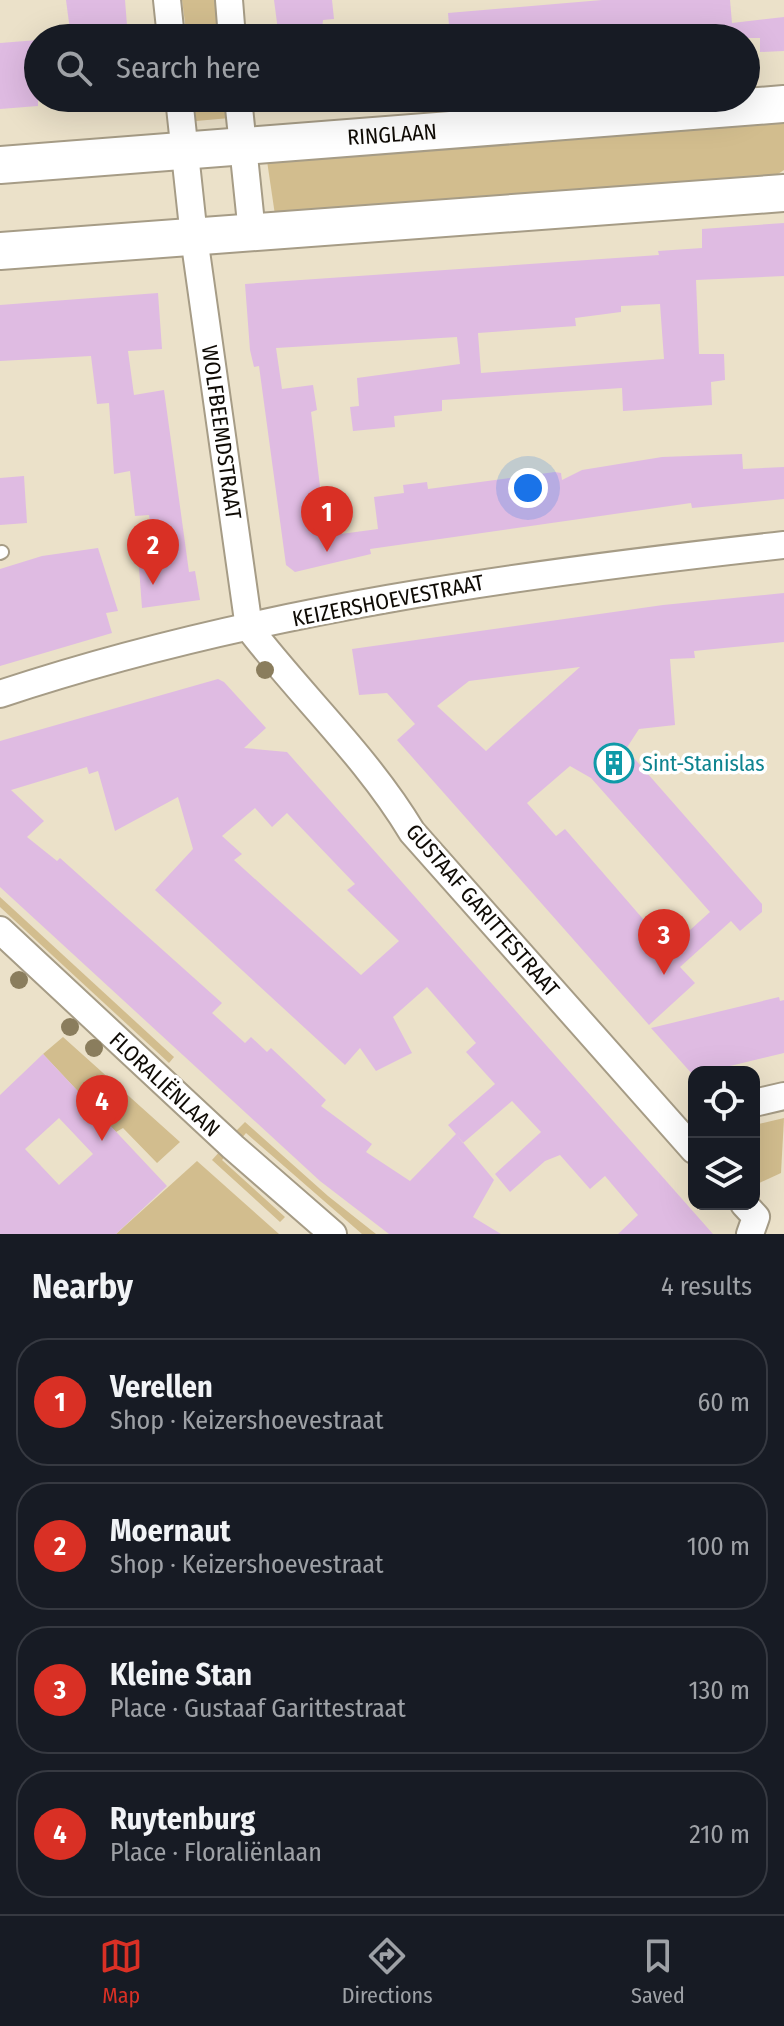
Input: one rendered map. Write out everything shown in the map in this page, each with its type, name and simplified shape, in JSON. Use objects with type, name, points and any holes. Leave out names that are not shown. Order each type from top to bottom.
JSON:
[{"type":"street","points":[[167,0],[170,24]]},
{"type":"street","points":[[229,0],[231,24]]},
{"type":"street","name":"RINGLAAN","points":[[760,106],[784,104]]},
{"type":"street","name":"WOLFBEEMDSTRAAT","points":[[180,112],[194,237],[249,628]]},
{"type":"street","points":[[239,112],[252,233]]},
{"type":"street","name":"RINGLAAN","points":[[0,165],[678,112]]},
{"type":"street","points":[[0,251],[784,193]]},
{"type":"street","name":"KEIZERSHOEVESTRAAT","points":[[0,694],[54,676],[249,628],[427,591],[550,572],[784,545]]},
{"type":"street","name":"GUSTAAF GARITTESTRAAT","points":[[249,628],[277,666],[385,787],[412,832],[684,1124]]},
{"type":"street","name":"FLORALIËNLAAN","points":[[0,930],[233,1147],[333,1234]]},
{"type":"street","points":[[760,1102],[784,1096]]},
{"type":"shaded area","points":[[182,0],[217,0],[220,24],[185,24]]},
{"type":"shaded area","points":[[195,112],[229,112],[230,118],[196,121]]},
{"type":"shaded area","points":[[784,118],[784,170],[766,182],[275,215],[266,154]]},
{"type":"shaded area","points":[[0,897],[174,1057],[169,1063],[0,907]]},
{"type":"shaded area","points":[[63,1037],[180,1142],[157,1163],[123,1128],[116,1132],[43,1054]]},
{"type":"shaded area","points":[[784,1118],[781,1173],[760,1183],[760,1138],[760,1124]]},
{"type":"shaded area","points":[[245,1122],[376,1234],[362,1234],[246,1133],[241,1139],[235,1132]]},
{"type":"shaded area","points":[[222,1149],[227,1154],[222,1160],[285,1217],[280,1222],[212,1160]]},
{"type":"shaded area","points":[[197,1161],[279,1234],[116,1234]]},
{"type":"building","points":[[66,0],[125,0],[127,24],[69,24]]},
{"type":"building","points":[[274,0],[332,0],[334,19],[323,20],[323,24],[277,24]]},
{"type":"building","points":[[602,0],[730,0],[732,23],[784,17],[784,51],[760,52],[760,24],[449,24],[448,13]]},
{"type":"building","points":[[24,41],[24,107],[0,109],[0,43]]},
{"type":"building","points":[[784,223],[784,276],[696,280],[699,354],[724,354],[725,380],[711,382],[712,405],[623,411],[622,388],[442,400],[442,411],[394,416],[395,427],[353,431],[350,407],[359,406],[357,378],[460,364],[457,337],[276,348],[282,389],[313,385],[317,410],[311,412],[326,536],[378,529],[374,497],[404,493],[403,485],[427,482],[428,489],[555,472],[561,473],[562,480],[582,470],[662,457],[742,454],[743,469],[784,467],[784,499],[692,508],[691,503],[370,549],[371,554],[295,572],[286,565],[259,366],[254,367],[250,350],[245,284],[659,255],[658,251],[702,248],[702,229]],"holes":[[[660,304],[664,359],[481,373],[478,333],[576,326],[575,318],[621,312],[621,306]]]},
{"type":"building","points":[[158,293],[162,349],[128,351],[134,395],[164,390],[189,572],[195,571],[200,600],[142,608],[136,527],[150,523],[149,515],[135,516],[130,471],[114,474],[109,403],[97,404],[91,356],[0,361],[0,305]]},
{"type":"building","points":[[24,476],[27,523],[0,525],[0,478]]},
{"type":"building","points":[[98,548],[118,611],[106,613],[112,633],[0,666],[0,569],[42,556]]},
{"type":"building","points":[[784,593],[784,642],[694,651],[695,658],[670,659],[675,725],[639,729],[626,749],[762,904],[762,912],[740,931],[731,921],[680,967],[695,983],[649,1025],[397,740],[415,724],[387,693],[359,695],[352,649],[663,605]],"holes":[[[580,667],[486,751],[437,706],[469,681]],[[570,766],[591,778],[710,912],[669,949],[565,829],[556,836],[527,803]]]},
{"type":"building","points":[[218,679],[266,728],[244,748],[287,752],[688,1206],[688,1210],[692,1210],[713,1234],[618,1234],[638,1215],[605,1176],[590,1189],[560,1155],[545,1161],[510,1192],[495,1174],[541,1132],[512,1101],[463,1143],[494,1180],[473,1217],[501,1234],[389,1234],[320,1181],[0,887],[0,741]],"holes":[[[87,767],[89,774],[98,771],[115,831],[178,797],[193,849],[155,890],[345,1065],[360,1048],[376,1071],[412,1053],[393,1017],[427,987],[476,1043],[466,1052],[495,1084],[448,1125],[456,1134],[410,1181],[366,1152],[372,1144],[321,1106],[326,1100],[271,1048],[267,1052],[251,1037],[245,1043],[212,1013],[222,1003],[60,858],[57,861],[27,837],[44,821],[11,790]],[[255,808],[272,827],[287,813],[355,884],[347,890],[399,941],[361,975],[234,860],[242,854],[222,836]]]},
{"type":"building","points":[[779,997],[780,1001],[784,1000],[784,1053],[730,1066],[688,1066],[688,1069],[651,1028]]},
{"type":"building","points":[[43,1054],[167,1186],[116,1234],[0,1234],[0,1095]],"holes":[[[59,1118],[93,1154],[59,1185],[25,1149]]]},
{"type":"place","name":"Verellen","points":[[327,552]]},
{"type":"place","name":"Moernaut","points":[[153,585]]},
{"type":"place","name":"Sint-Stanislas","points":[[614,763]]},
{"type":"place","name":"Kleine Stan","points":[[664,975]]},
{"type":"place","name":"Ruytenburg","points":[[102,1141]]}]
